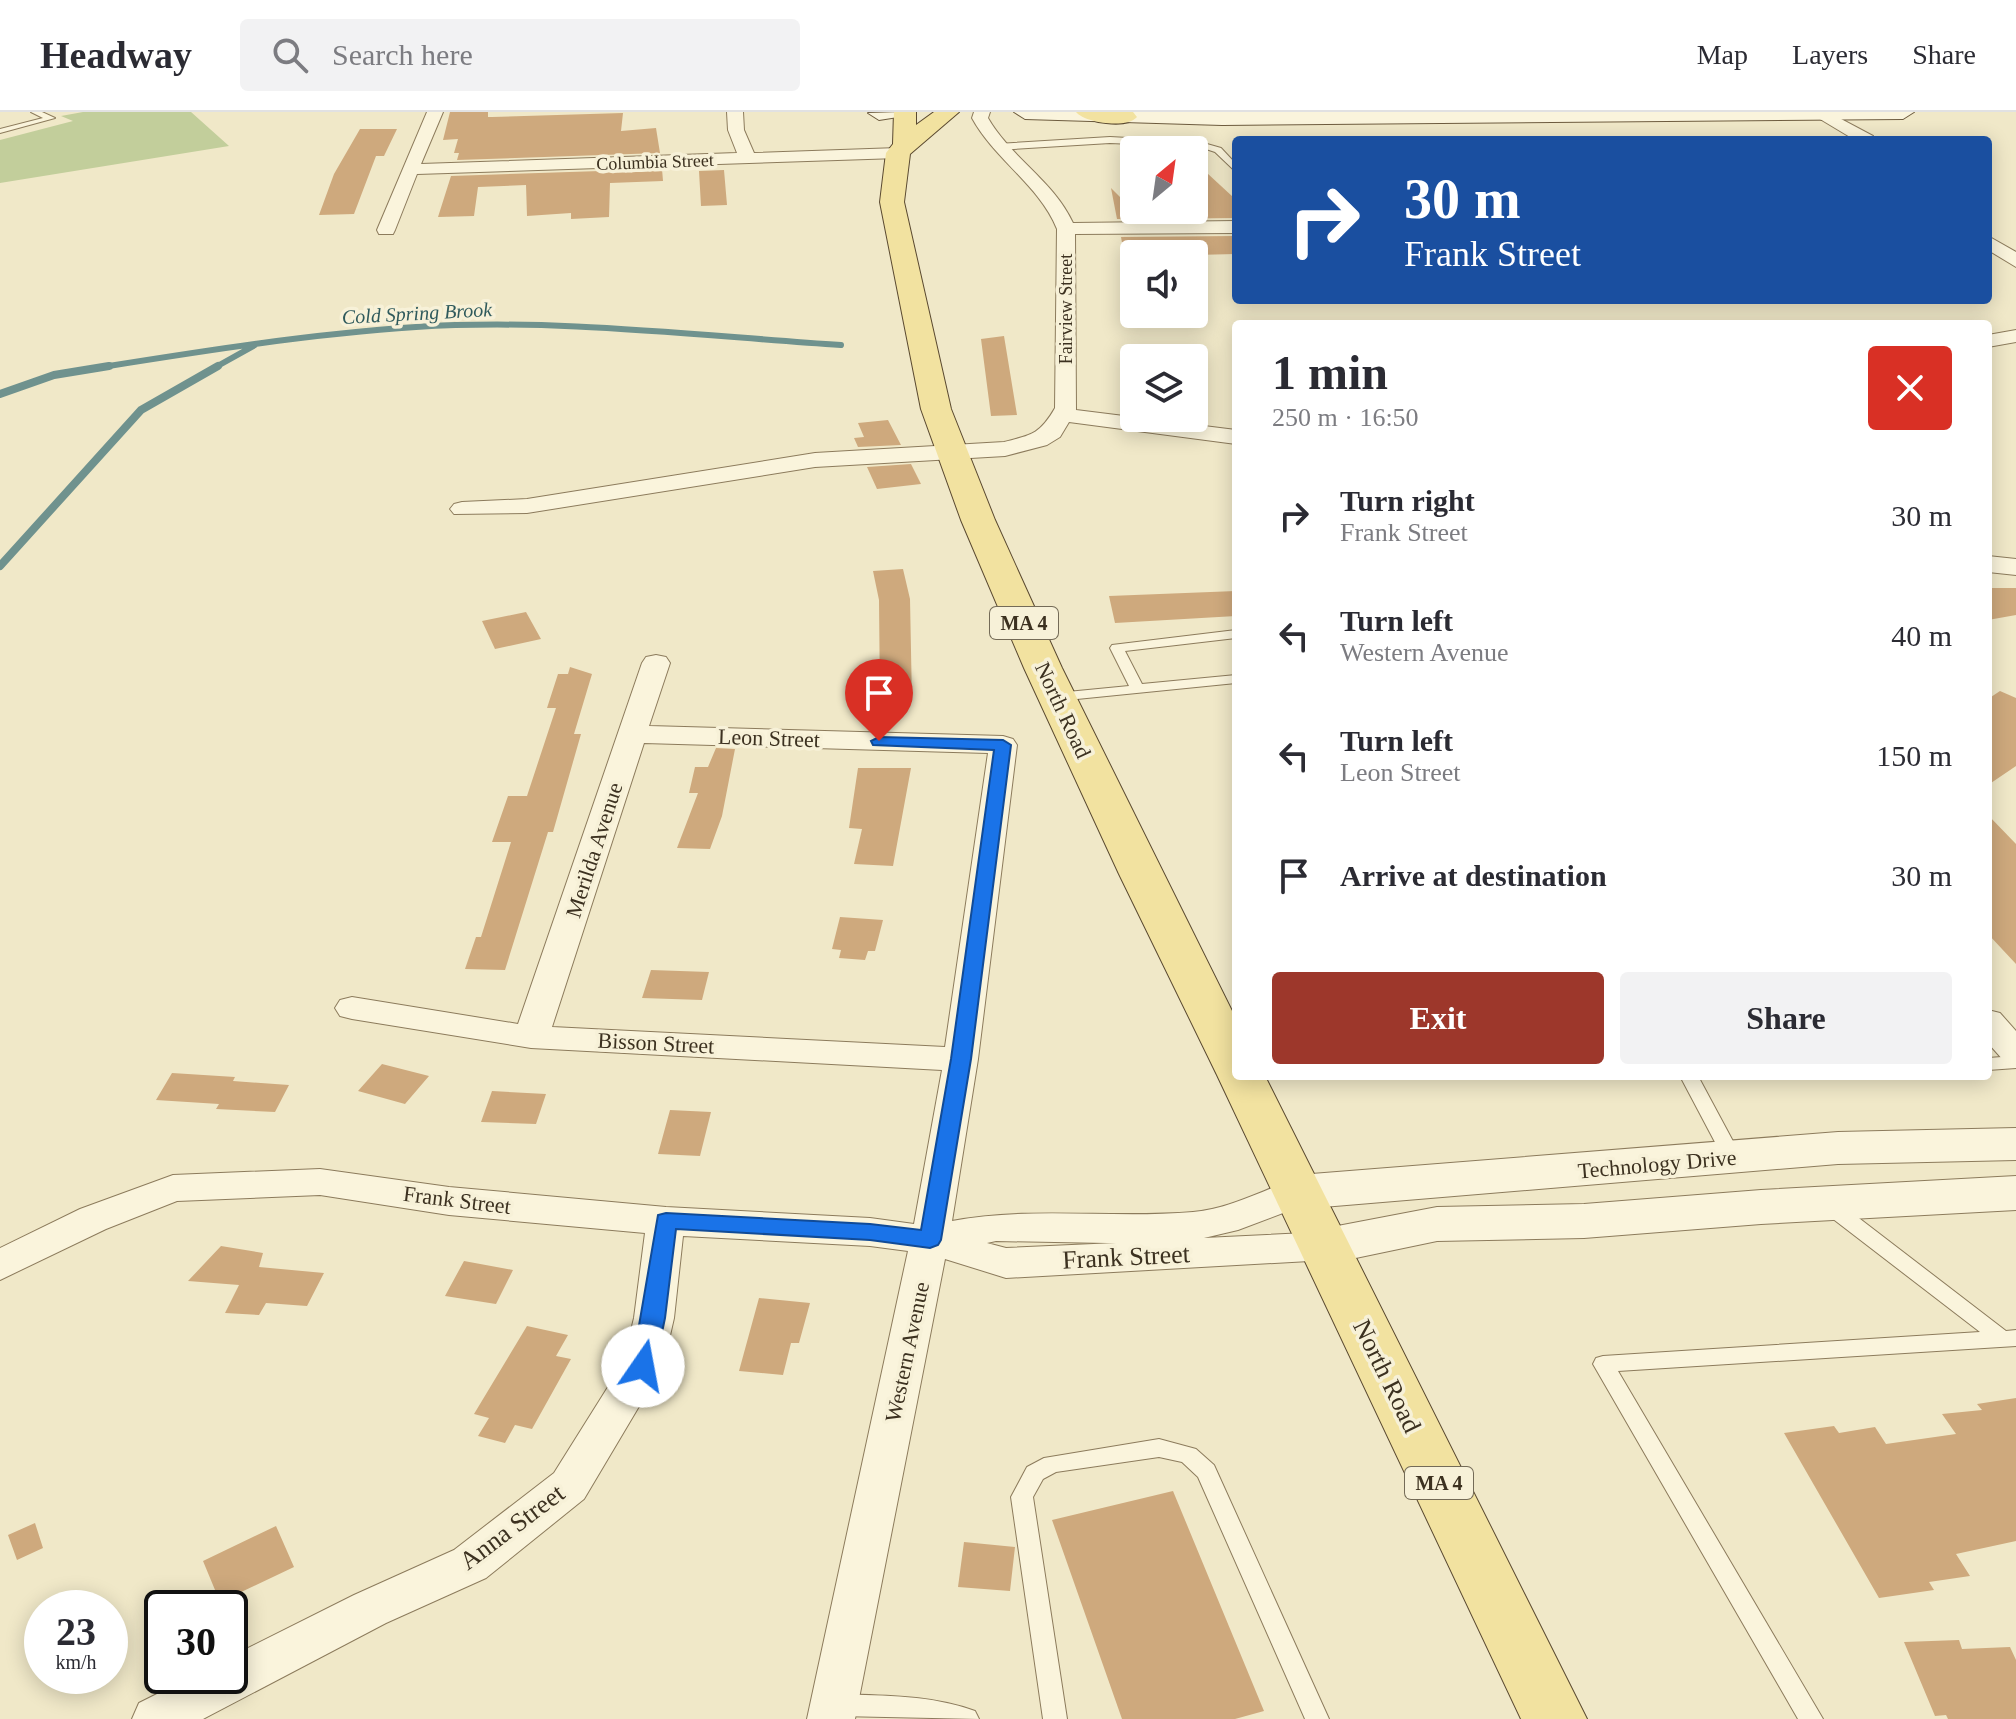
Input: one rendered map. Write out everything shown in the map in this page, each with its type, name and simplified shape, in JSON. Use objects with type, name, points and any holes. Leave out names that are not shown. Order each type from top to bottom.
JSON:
[{"type":"main road","points":[[890,112],[879,112],[885,146],[902,149],[948,112]]},
{"type":"main road","name":"North Road","points":[[905,112],[892,202],[932,393],[978,520],[1057,697],[1140,874],[1232,1058]]},
{"type":"main road","points":[[1025,112],[1245,118],[1903,112]]},
{"type":"main road","points":[[1087,112],[1126,117]]},
{"type":"main road","name":"North Road","points":[[1243,1080],[1327,1246],[1357,1315],[1554,1719]]},
{"type":"street","points":[[386,230],[435,112]]},
{"type":"street","points":[[735,112],[736,130],[748,158]]},
{"type":"street","name":"Fairview Street","points":[[982,112],[980,118],[990,139],[1056,205],[1066,229],[1066,408],[1063,415]]},
{"type":"street","points":[[1245,118],[1268,112]]},
{"type":"street","points":[[1818,113],[1843,136]]},
{"type":"street","points":[[1818,113],[1860,136]]},
{"type":"street","name":"Columbia Street","points":[[413,169],[748,158],[902,149]]},
{"type":"street","points":[[1066,229],[1232,227]]},
{"type":"street","points":[[1992,245],[2016,261]]},
{"type":"street","points":[[1992,340],[2016,336]]},
{"type":"street","points":[[462,509],[527,506],[803,462],[1025,445],[1052,432],[1063,415],[1232,436]]},
{"type":"street","points":[[1992,564],[2016,567]]},
{"type":"street","name":"Merilda Avenue","points":[[531,1037],[656,663]]},
{"type":"street","name":"Leon Street","points":[[632,734],[1003,745]]},
{"type":"street","name":"Western Avenue","points":[[832,1712],[930,1240],[961,1059],[1003,745]]},
{"type":"street","name":"Bisson Street","points":[[352,1008],[531,1037],[961,1059]]},
{"type":"street","points":[[1992,1026],[2016,1053]]},
{"type":"street","name":"Technology Drive","points":[[1299,1192],[1838,1148],[2016,1144]]},
{"type":"street","name":"Frank Street","points":[[0,1265],[93,1219],[173,1188],[320,1182],[449,1201],[666,1221],[870,1232],[930,1240],[1006,1263],[1327,1246]]},
{"type":"street","name":"Frank Street","points":[[930,1240],[996,1227],[1107,1229],[1195,1226],[1225,1220],[1299,1192]]},
{"type":"street","points":[[1327,1246],[1437,1224],[1584,1221],[2016,1193]]},
{"type":"street","name":"Anna Street","points":[[156,1719],[370,1609],[470,1564],[569,1486],[643,1366],[654,1318],[666,1221]]},
{"type":"lane","points":[[0,131],[51,118],[35,112]]},
{"type":"lane","points":[[997,147],[1110,140],[1200,145],[1218,150],[1232,165]]},
{"type":"lane","points":[[1137,689],[1117,648],[1232,634]]},
{"type":"lane","points":[[1057,697],[1232,679]]},
{"type":"lane","points":[[1992,1064],[2016,1062]]},
{"type":"lane","points":[[1691,1080],[1733,1158]]},
{"type":"lane","points":[[1827,1204],[2010,1339]]},
{"type":"lane","points":[[1811,1719],[1603,1364],[2010,1339]]},
{"type":"lane","points":[[1055,1719],[1022,1497],[1035,1473],[1052,1464],[1159,1448],[1188,1455],[1206,1471],[1317,1719]]},
{"type":"lane","points":[[832,1712],[915,1708],[967,1719]]},
{"type":"green space","points":[[83,112],[191,112],[229,146],[0,183],[0,140],[73,121],[61,116]]},
{"type":"building","points":[[450,112],[488,112],[488,117],[623,113],[621,131],[656,128],[660,153],[457,160],[459,153],[454,153],[458,139],[443,140]]},
{"type":"building","points":[[360,129],[397,129],[384,156],[376,156],[354,214],[319,215],[334,174]]},
{"type":"building","points":[[662,169],[663,181],[610,183],[609,217],[571,219],[571,213],[527,216],[526,185],[478,187],[474,216],[438,217],[451,176]]},
{"type":"building","points":[[724,170],[727,205],[701,206],[699,171]]},
{"type":"building","points":[[1208,174],[1232,196],[1232,218],[1208,218]]},
{"type":"building","points":[[1111,188],[1120,197],[1120,219],[1117,219]]},
{"type":"building","points":[[1232,236],[1232,254],[1208,255],[1208,240],[1122,240],[1121,237]]},
{"type":"building","points":[[1004,336],[1017,415],[991,416],[981,339]]},
{"type":"building","points":[[888,420],[901,445],[858,447],[854,438],[864,437],[858,423]]},
{"type":"building","points":[[911,464],[921,484],[877,489],[867,467]]},
{"type":"building","points":[[903,569],[910,599],[912,702],[880,703],[879,600],[873,571]]},
{"type":"building","points":[[1992,588],[2016,588],[2016,615],[1992,619]]},
{"type":"building","points":[[1232,591],[1232,616],[1115,623],[1109,596]]},
{"type":"building","points":[[526,612],[541,639],[495,649],[482,621]]},
{"type":"building","points":[[570,667],[592,674],[574,734],[581,734],[553,832],[548,832],[505,970],[465,969],[476,937],[481,937],[511,842],[492,842],[508,796],[527,796],[556,708],[547,708],[558,674],[568,674]]},
{"type":"building","points":[[2000,691],[2016,698],[2016,766],[1992,782],[1992,696]]},
{"type":"building","points":[[716,748],[735,749],[722,816],[710,849],[677,848],[698,793],[689,793],[695,767],[708,767]]},
{"type":"building","points":[[858,768],[911,768],[893,866],[854,864],[862,829],[849,828]]},
{"type":"building","points":[[1992,819],[2016,844],[2016,964],[1992,938]]},
{"type":"building","points":[[840,917],[883,920],[875,951],[868,951],[865,960],[839,958],[841,950],[832,949]]},
{"type":"building","points":[[651,970],[709,972],[702,1000],[642,998]]},
{"type":"building","points":[[382,1064],[429,1076],[405,1104],[358,1091]]},
{"type":"building","points":[[172,1073],[235,1077],[233,1081],[289,1085],[275,1112],[216,1109],[219,1104],[156,1100]]},
{"type":"building","points":[[492,1091],[546,1094],[536,1124],[481,1122]]},
{"type":"building","points":[[670,1110],[711,1112],[700,1156],[658,1154]]},
{"type":"building","points":[[221,1246],[263,1253],[259,1267],[324,1273],[307,1306],[266,1303],[259,1315],[225,1313],[239,1285],[188,1281]]},
{"type":"building","points":[[464,1261],[513,1270],[496,1304],[445,1296]]},
{"type":"building","points":[[759,1298],[810,1303],[799,1343],[791,1343],[783,1375],[739,1371]]},
{"type":"building","points":[[527,1326],[568,1335],[556,1356],[571,1359],[532,1429],[515,1425],[505,1443],[478,1436],[489,1418],[474,1414]]},
{"type":"building","points":[[2016,1398],[2016,1541],[1956,1554],[1970,1576],[1929,1582],[1934,1590],[1879,1598],[1784,1433],[1834,1426],[1839,1433],[1875,1427],[1886,1444],[1956,1434],[1942,1414],[1982,1410],[1977,1404]]},
{"type":"building","points":[[1173,1491],[1264,1711],[1235,1719],[1122,1719],[1052,1520]]},
{"type":"building","points":[[35,1523],[43,1548],[17,1560],[8,1535]]},
{"type":"building","points":[[276,1526],[294,1567],[245,1590],[215,1590],[203,1561]]},
{"type":"building","points":[[964,1542],[1015,1547],[1010,1591],[958,1587]]},
{"type":"building","points":[[1959,1640],[1962,1649],[2010,1647],[2016,1660],[2016,1719],[1948,1719],[1946,1715],[1935,1716],[1904,1642]]},
{"type":"waterway","name":"Cold Spring Brook","points":[[96,368],[296,339],[376,330],[469,325],[576,326],[841,345]]},
{"type":"waterway","points":[[214,368],[255,345]]},
{"type":"waterway","name":"Cold Spring Brook","points":[[0,394],[54,375],[109,366]]},
{"type":"waterway","points":[[0,566],[141,410],[218,366]]},
{"type":"route","points":[[643,1366],[654,1318],[666,1221],[870,1232],[930,1240],[961,1059],[1003,745],[879,741]]}]
